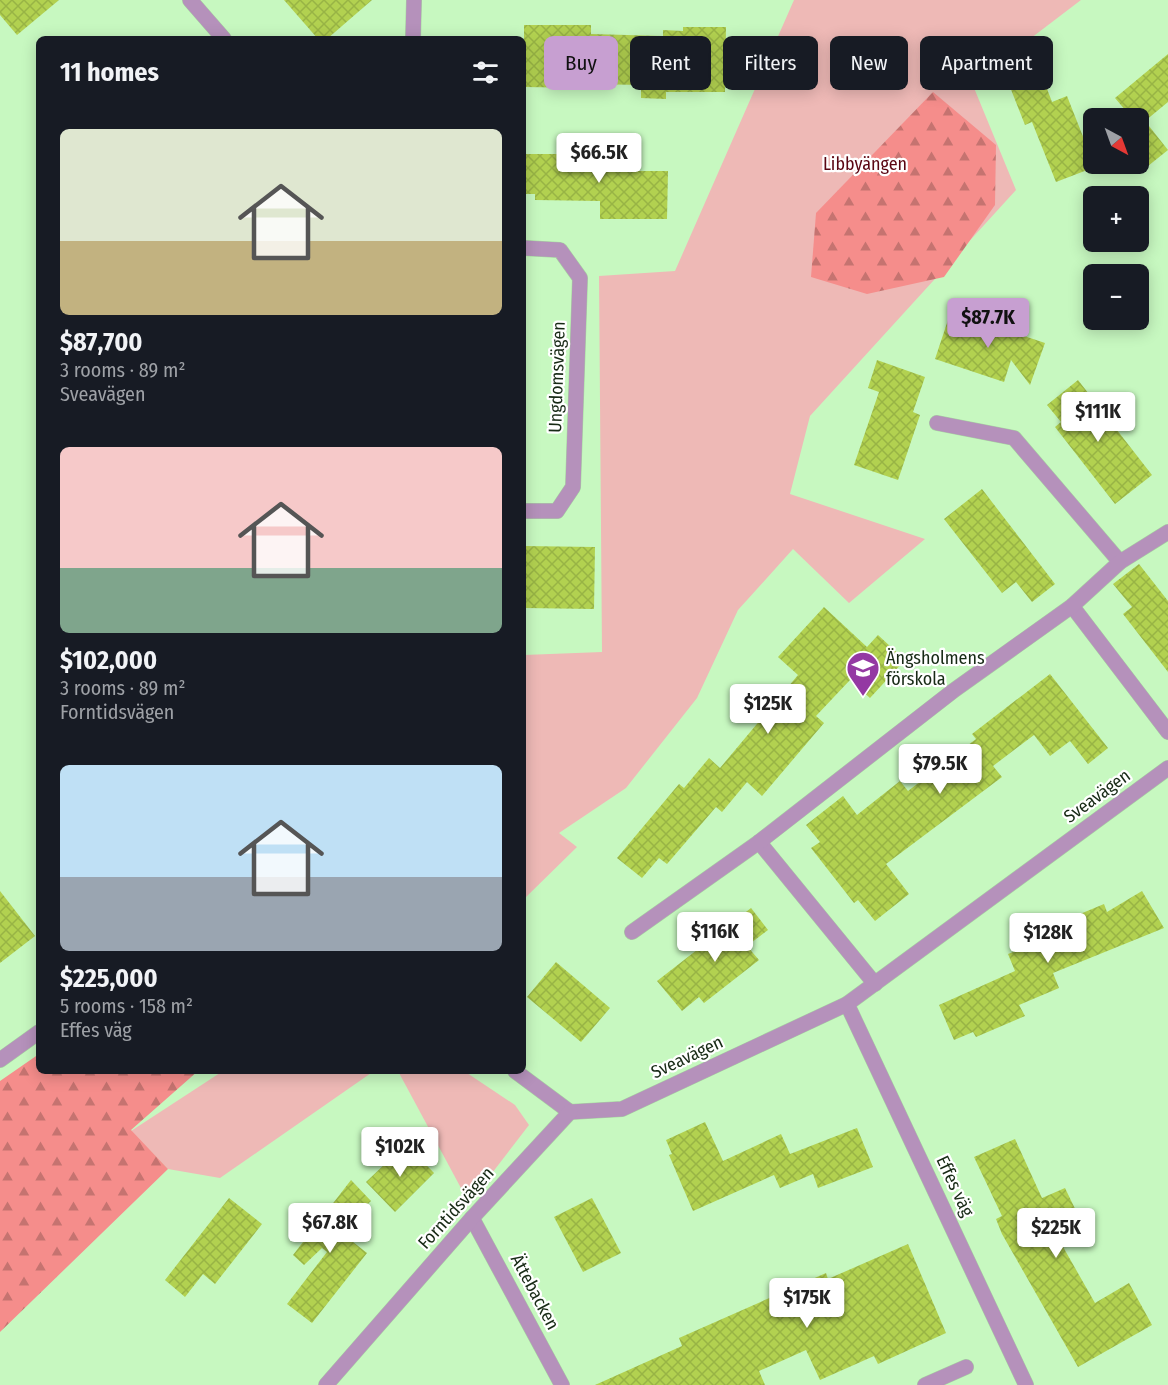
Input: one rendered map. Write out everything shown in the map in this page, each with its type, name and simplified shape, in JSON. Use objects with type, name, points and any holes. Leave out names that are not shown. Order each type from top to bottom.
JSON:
[{"type":"street","points":[[190,0],[221,36]]},
{"type":"street","points":[[413,36],[414,0]]},
{"type":"street","name":"Ungdomsvägen","points":[[526,248],[560,250],[580,278],[573,487],[557,511],[526,511]]},
{"type":"street","points":[[937,423],[1014,438],[1120,562]]},
{"type":"street","points":[[632,932],[759,842],[953,691],[1072,606],[1120,562],[1168,532]]},
{"type":"street","points":[[1072,606],[1168,732]]},
{"type":"street","name":"Sveavägen","points":[[570,1112],[622,1109],[847,1004],[1167,772]]},
{"type":"street","points":[[759,842],[875,984]]},
{"type":"street","name":"Effes väg","points":[[847,1004],[1026,1385]]},
{"type":"street","points":[[0,1060],[36,1034]]},
{"type":"street","points":[[519,1074],[570,1112]]},
{"type":"street","name":"Forntidsvägen","points":[[326,1385],[472,1218],[570,1112]]},
{"type":"street","name":"Ättebacken","points":[[472,1218],[562,1385]]},
{"type":"street","points":[[925,1385],[966,1368]]},
{"type":"green space","name":"Libbyängen","points":[[794,0],[1081,0],[1034,36],[920,36],[920,90],[975,90],[1016,190],[810,416],[790,494],[925,539],[849,603],[793,549],[738,610],[697,698],[626,788],[559,833],[577,847],[526,897],[526,655],[602,652],[599,276],[675,271],[754,90],[818,90],[818,36],[778,36]]},
{"type":"green space","points":[[933,92],[996,145],[995,205],[944,277],[867,294],[811,277],[816,213]]},
{"type":"green space","points":[[36,1056],[36,1074],[195,1074],[131,1130],[168,1169],[0,1332],[0,1081]]},
{"type":"green space","points":[[218,1074],[370,1074],[220,1178],[168,1169],[131,1131]]},
{"type":"green space","points":[[400,1074],[468,1074],[515,1105],[529,1125],[469,1203]]},
{"type":"building","points":[[0,0],[59,0],[17,35],[0,15]]},
{"type":"building","points":[[284,0],[372,0],[330,36],[315,36]]},
{"type":"building","points":[[524,25],[591,25],[591,34],[663,36],[630,36],[630,85],[618,85],[618,36],[544,36],[544,87],[526,87],[526,36],[524,36]]},
{"type":"building","points":[[683,27],[726,27],[726,36],[723,36],[723,90],[725,92],[666,92],[666,99],[641,98],[641,90],[711,90],[711,36],[663,36],[663,30],[683,31]]},
{"type":"building","points":[[1168,54],[1168,102],[1149,118],[1149,108],[1124,108],[1115,98]]},
{"type":"building","points":[[1011,90],[1047,90],[1052,102],[1067,96],[1083,137],[1083,172],[1056,182],[1032,122],[1025,125]]},
{"type":"building","points":[[1149,126],[1168,150],[1149,165]]},
{"type":"building","points":[[601,152],[633,152],[633,171],[668,171],[667,219],[600,219],[600,201],[535,200],[535,194],[526,194],[526,154],[601,154]]},
{"type":"building","points":[[951,311],[1045,343],[1030,385],[1011,360],[1004,382],[935,359]]},
{"type":"building","points":[[877,360],[925,377],[913,412],[920,415],[898,480],[854,465],[879,392],[868,388]]},
{"type":"building","points":[[1078,380],[1152,475],[1115,504],[1055,427],[1061,422],[1047,405]]},
{"type":"building","points":[[982,489],[1055,584],[1032,602],[1016,582],[1002,593],[944,519]]},
{"type":"building","points":[[526,546],[595,547],[594,609],[526,608]]},
{"type":"building","points":[[1139,564],[1168,601],[1168,672],[1123,614],[1132,607],[1113,584]]},
{"type":"building","points":[[824,607],[867,647],[878,635],[905,660],[870,698],[850,680],[816,716],[824,723],[762,796],[747,782],[722,812],[716,807],[667,864],[659,858],[642,878],[617,858],[679,784],[684,788],[709,758],[720,768],[798,675],[778,657]]},
{"type":"building","points":[[1050,674],[1108,748],[1088,764],[1070,741],[1050,756],[1034,735],[993,766],[1002,777],[886,864],[909,894],[875,921],[858,900],[854,903],[811,848],[820,842],[806,825],[843,796],[857,815],[900,781],[908,791],[976,739],[972,734]]},
{"type":"building","points":[[0,891],[35,936],[0,963]]},
{"type":"building","points":[[1142,891],[1164,928],[1053,973],[1059,988],[1019,1005],[1025,1016],[976,1037],[973,1032],[954,1040],[939,1005],[1015,971],[1008,954],[1036,943],[1032,934],[1104,904],[1107,912]]},
{"type":"building","points":[[751,908],[768,930],[747,946],[759,960],[704,1003],[699,997],[682,1011],[657,981]]},
{"type":"building","points":[[556,962],[610,1008],[581,1042],[527,997]]},
{"type":"building","points":[[705,1122],[723,1161],[781,1134],[790,1154],[857,1128],[873,1167],[818,1188],[813,1174],[780,1188],[774,1175],[693,1211],[669,1155],[672,1154],[666,1140]]},
{"type":"building","points":[[1015,1139],[1042,1198],[1065,1188],[1080,1219],[1054,1231],[1095,1303],[1129,1283],[1152,1325],[1078,1367],[1002,1234],[996,1219],[1002,1216],[974,1157]]},
{"type":"building","points":[[406,1144],[434,1173],[395,1212],[366,1182]]},
{"type":"building","points":[[351,1180],[371,1201],[339,1231],[367,1253],[312,1323],[287,1304],[327,1252],[322,1248],[304,1265],[293,1255]]},
{"type":"building","points":[[229,1198],[262,1224],[215,1284],[203,1274],[185,1297],[165,1280]]},
{"type":"building","points":[[592,1198],[621,1253],[583,1272],[554,1217]]},
{"type":"building","points":[[908,1244],[946,1333],[878,1364],[874,1356],[820,1380],[806,1350],[759,1371],[765,1385],[595,1385],[682,1346],[679,1338],[826,1273],[828,1279]]},
{"type":"place","name":"Ängsholmens förskola","points":[[863,697]]}]
